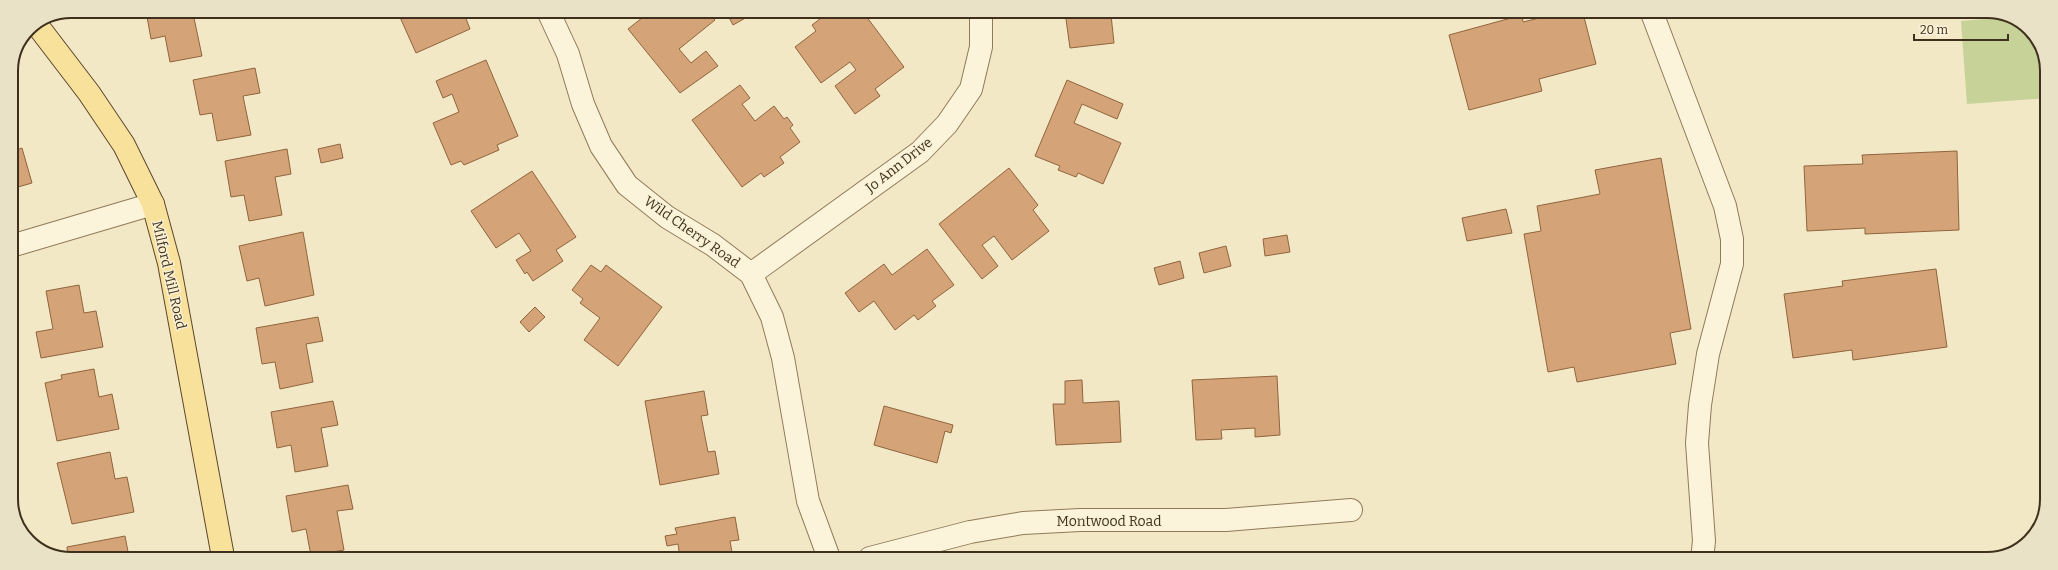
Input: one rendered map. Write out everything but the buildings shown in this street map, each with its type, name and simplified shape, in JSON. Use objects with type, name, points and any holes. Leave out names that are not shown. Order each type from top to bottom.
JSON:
[{"type":"main road","name":"Milford Mill Road","points":[[40,29],[89,93],[124,145],[153,204],[169,263],[222,552]]},
{"type":"street","name":"Wild Cherry Road","points":[[551,18],[568,54],[583,104],[601,146],[626,185],[667,217],[713,245],[751,274],[772,317],[784,358],[808,501],[827,552]]},
{"type":"street","name":"Jo Ann Drive","points":[[751,274],[920,152],[947,124],[971,89],[981,47],[981,18]]},
{"type":"street","points":[[1654,18],[1725,206],[1732,239],[1732,264],[1708,354],[1700,405],[1697,443],[1704,541],[1703,552]]},
{"type":"street","points":[[18,244],[153,204]]},
{"type":"street","name":"Montwood Road","points":[[893,552],[970,532],[1023,523],[1080,520],[1226,520],[1351,510]]},
{"type":"green space","points":[[1994,18],[2010,24],[2022,31],[2033,45],[2039,61],[2040,99],[1967,104],[1961,21]]}]
